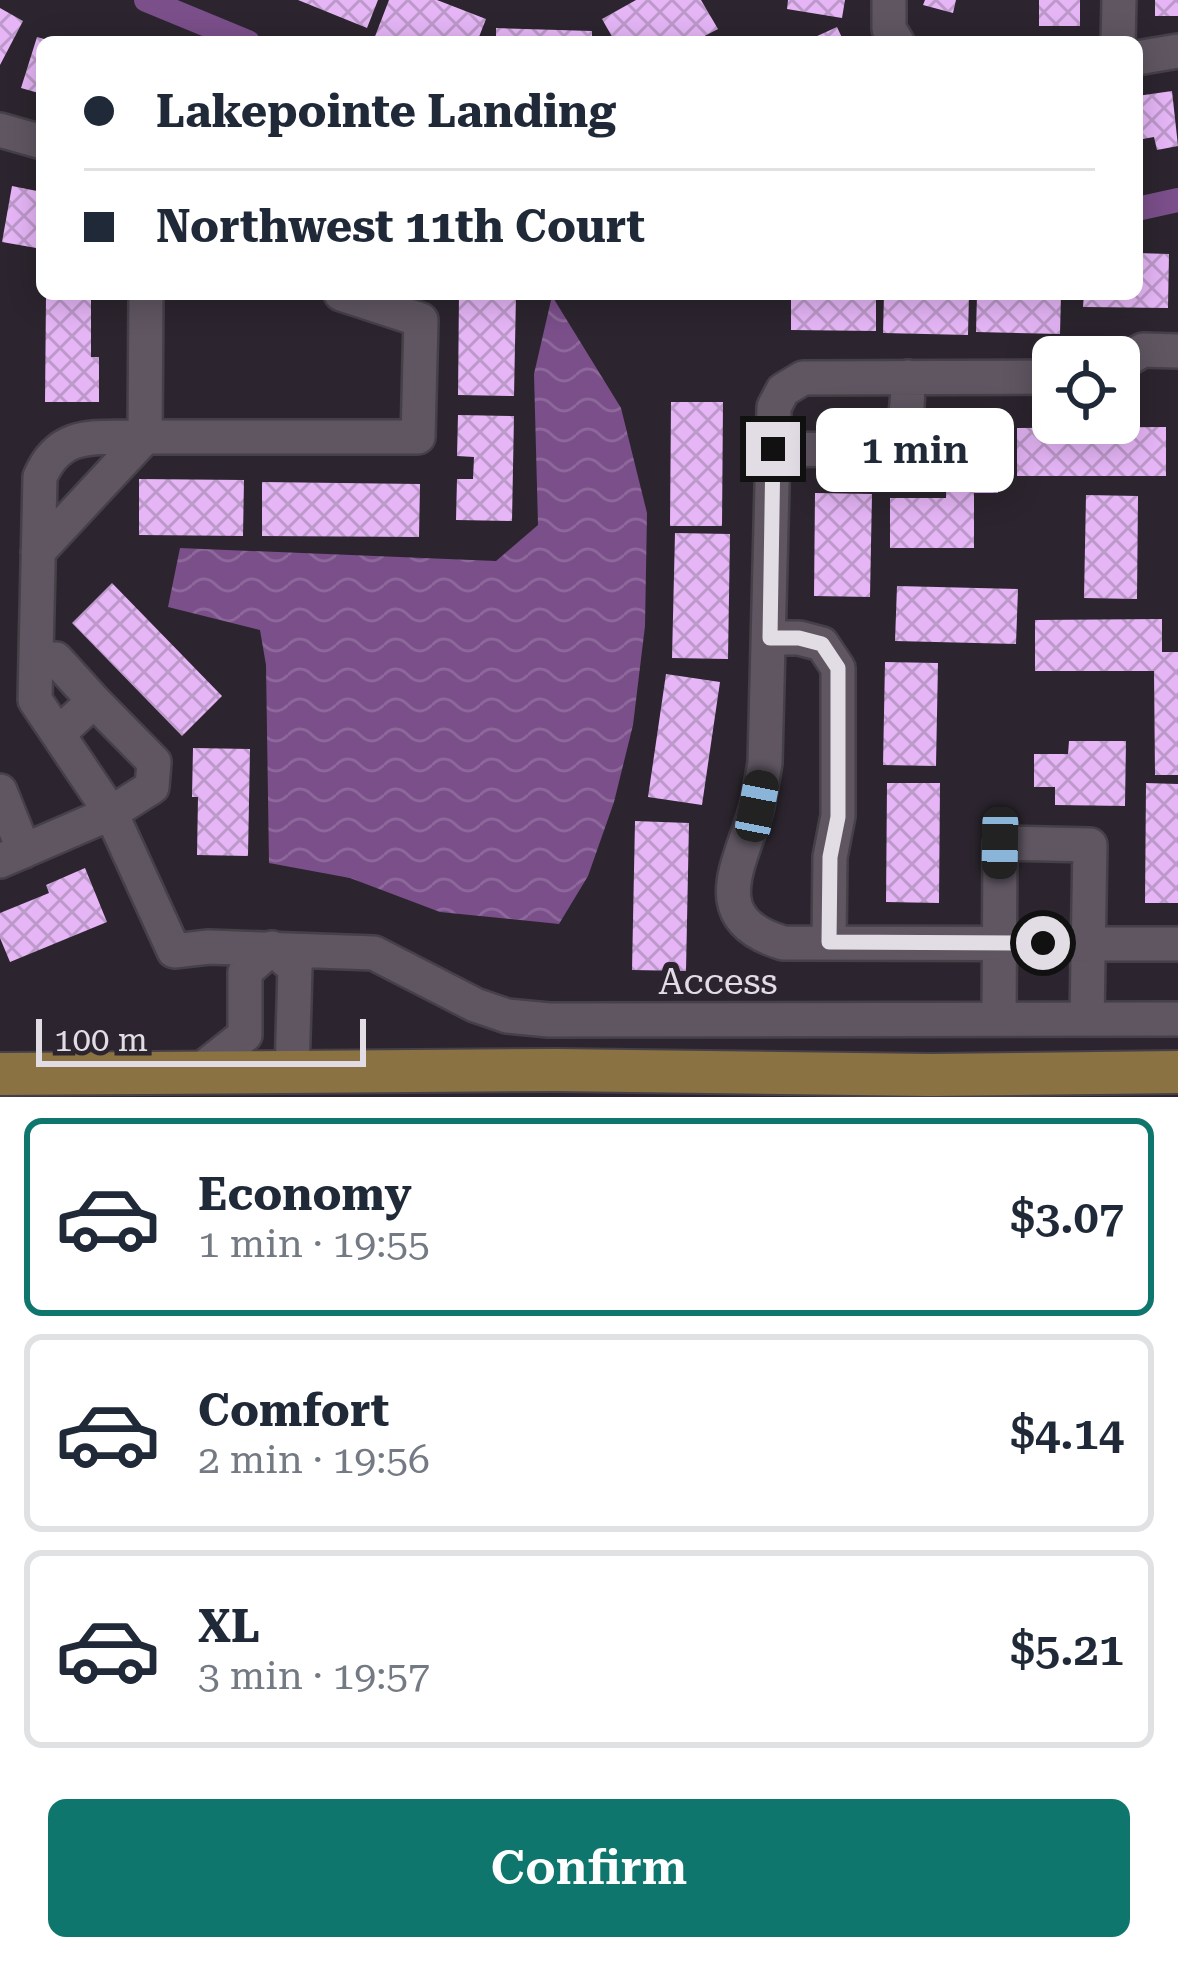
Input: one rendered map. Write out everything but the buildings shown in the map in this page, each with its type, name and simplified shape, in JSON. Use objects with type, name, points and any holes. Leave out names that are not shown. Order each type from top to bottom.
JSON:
[{"type":"main road","points":[[388,1097],[520,1082],[556,1070]]},
{"type":"main road","points":[[0,1074],[556,1070],[873,1086],[1178,1072]]},
{"type":"main road","points":[[241,1097],[292,1073]]},
{"type":"street","points":[[889,0],[893,36]]},
{"type":"street","points":[[1118,36],[1119,0]]},
{"type":"street","points":[[1143,57],[1178,51]]},
{"type":"street","points":[[0,130],[36,140]]},
{"type":"street","points":[[38,551],[145,437],[146,300]]},
{"type":"street","points":[[111,813],[35,700],[40,477],[50,454],[73,440],[418,437],[421,320],[359,300]]},
{"type":"street","points":[[1140,352],[1178,351]]},
{"type":"street","points":[[773,449],[876,450],[891,445],[907,417],[908,377]]},
{"type":"street","points":[[1032,377],[803,378],[784,390],[774,407],[765,763],[757,806],[731,883],[734,902],[745,924],[759,936],[783,943],[1178,944]]},
{"type":"street","points":[[770,638],[822,644],[838,668],[838,817],[830,857],[829,942]]},
{"type":"street","points":[[0,791],[12,856],[111,813],[152,788],[154,761],[56,658],[36,658]]},
{"type":"street","points":[[58,734],[94,701]]},
{"type":"street","name":"Access","points":[[111,813],[174,951],[272,948],[374,953],[475,1005],[507,1016],[549,1020],[1178,1019]]},
{"type":"street","points":[[999,1019],[1000,843],[1090,845],[1087,1018]]},
{"type":"street","points":[[197,1073],[245,1036],[245,972],[272,948],[295,968],[292,1073]]},
{"type":"water","points":[[554,300],[621,408],[647,513],[645,626],[633,725],[614,802],[588,876],[559,924],[440,912],[350,878],[269,863],[266,665],[260,630],[168,607],[180,548],[496,561],[538,525],[534,374]]},
{"type":"waterway","points":[[146,0],[233,36]]},
{"type":"waterway","points":[[1143,208],[1178,200]]},
{"type":"route","points":[[773,449],[770,638],[822,644],[838,668],[838,817],[830,857],[829,942],[1043,943]]}]
